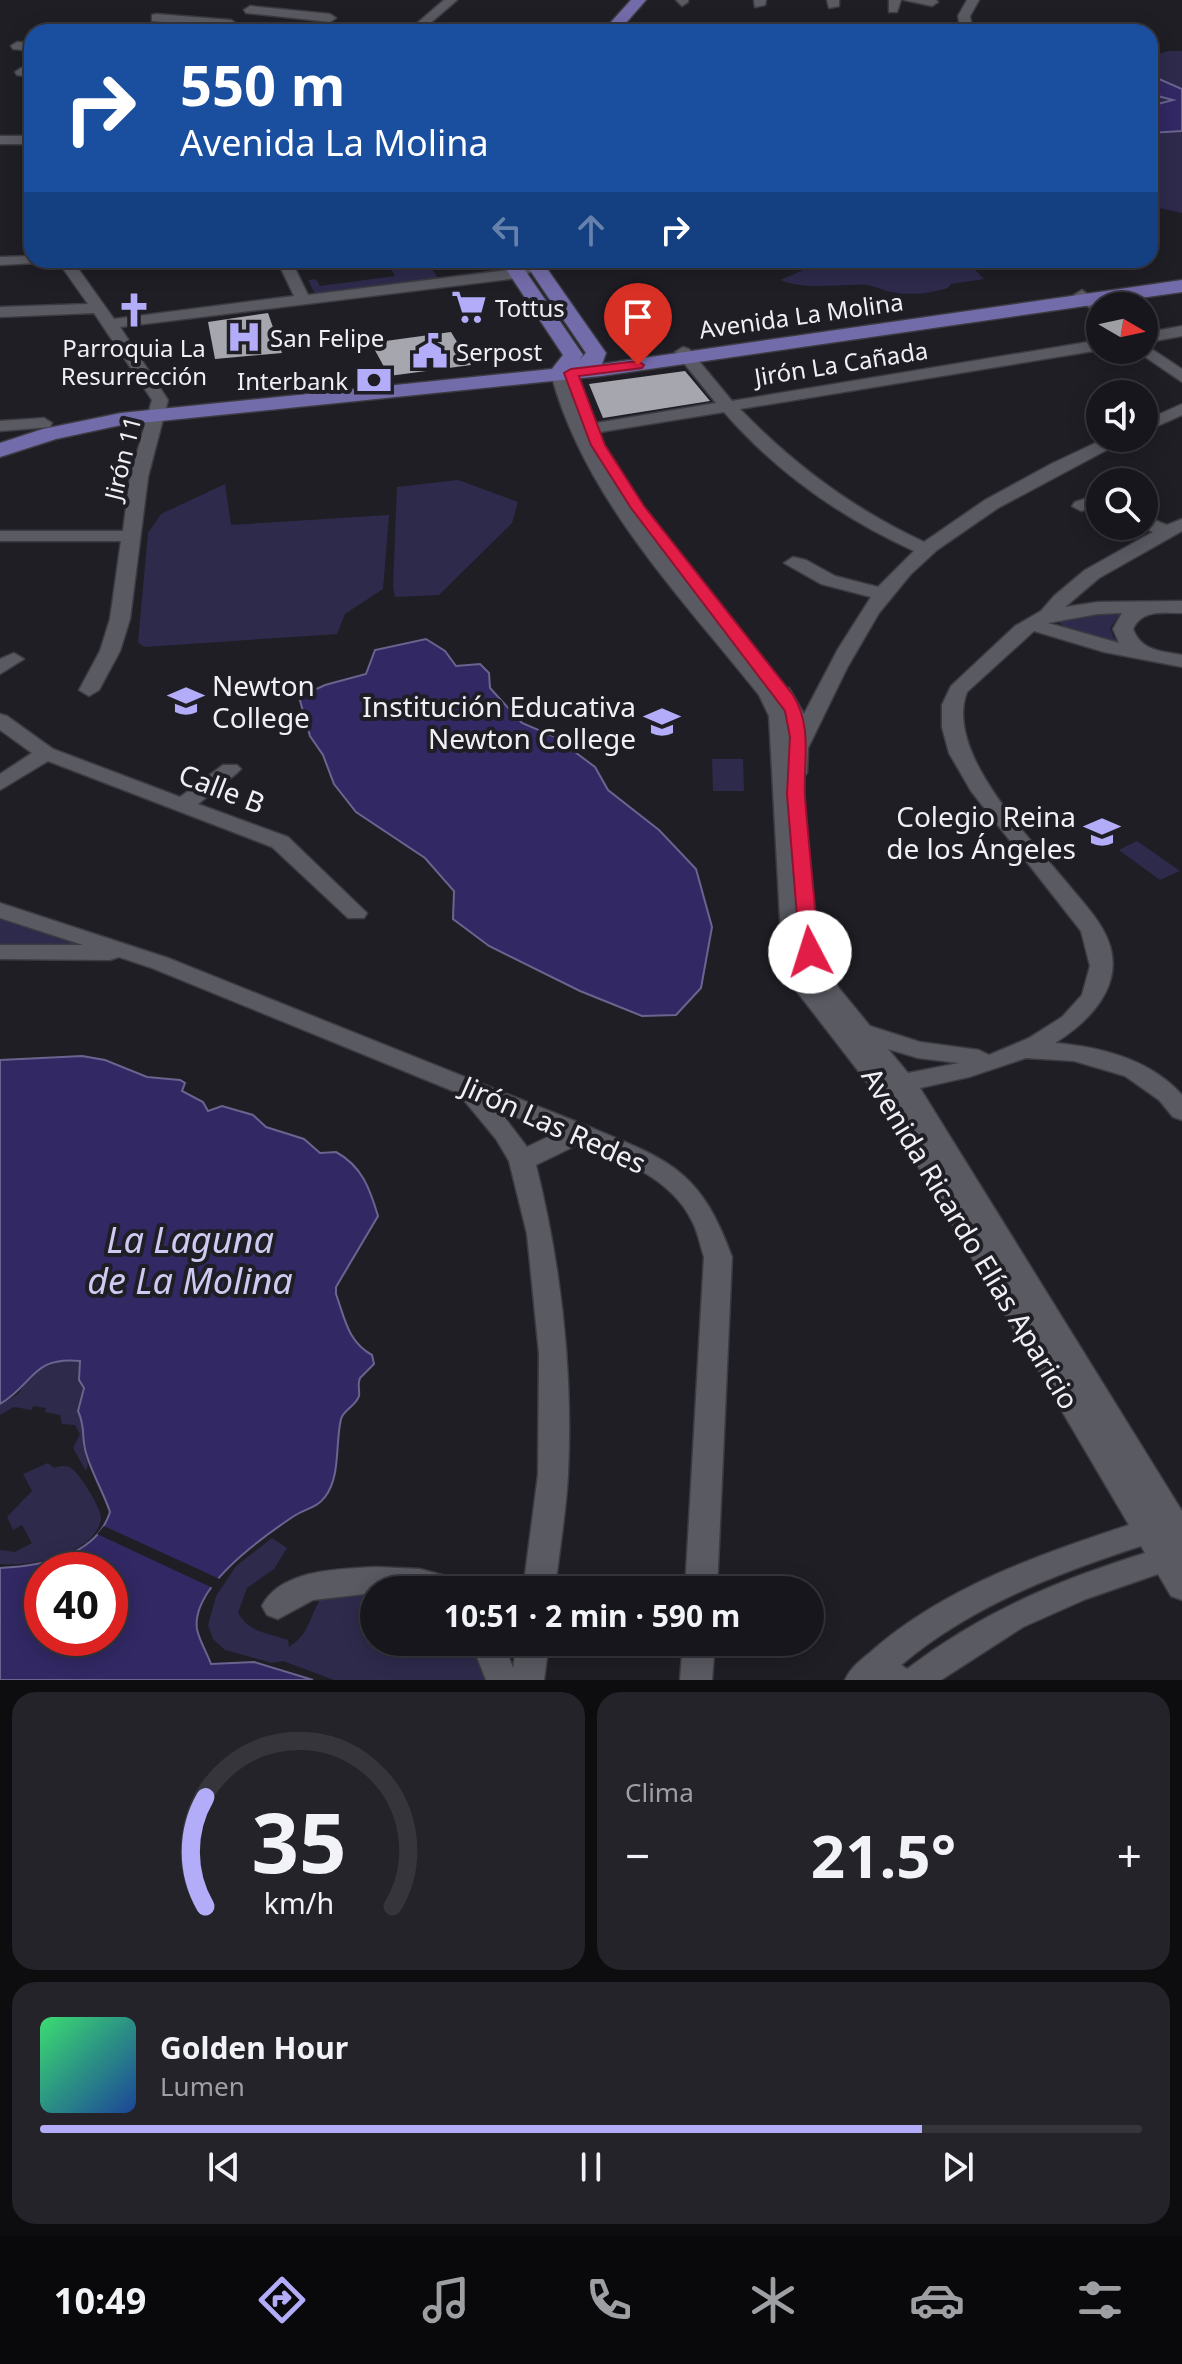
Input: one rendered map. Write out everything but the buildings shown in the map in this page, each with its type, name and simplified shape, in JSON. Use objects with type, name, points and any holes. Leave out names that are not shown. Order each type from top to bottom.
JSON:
[{"type":"main road","points":[[602,24],[623,0]]},
{"type":"main road","points":[[617,24],[639,0]]},
{"type":"main road","points":[[526,268],[596,353],[594,361]]},
{"type":"main road","points":[[526,268],[573,355],[566,370]]},
{"type":"main road","name":"Avenida La Molina","points":[[1130,292],[1182,279]]},
{"type":"main road","name":"Avenida La Molina","points":[[1148,292],[1182,286]]},
{"type":"main road","name":"Avenida La Molina","points":[[0,433],[44,423],[159,410],[566,370],[1086,303]]},
{"type":"main road","name":"Avenida La Molina","points":[[566,370],[594,361],[685,355]]},
{"type":"main road","name":"Avenida La Molina","points":[[0,450],[89,424],[159,410]]},
{"type":"street","points":[[156,18],[231,24],[263,0]]},
{"type":"street","points":[[422,24],[451,0]]},
{"type":"street","points":[[910,0],[932,2]]},
{"type":"street","points":[[966,24],[964,16],[973,0]]},
{"type":"street","points":[[250,10],[330,18]]},
{"type":"street","points":[[17,46],[24,46]]},
{"type":"street","points":[[0,140],[24,140]]},
{"type":"street","points":[[0,261],[24,260]]},
{"type":"street","name":"Jirón 11","points":[[70,268],[142,369],[158,395],[159,410],[142,465],[129,536],[120,619],[110,651],[89,690]]},
{"type":"street","points":[[288,268],[303,300]]},
{"type":"street","points":[[108,324],[303,300],[505,268]]},
{"type":"street","points":[[0,312],[97,308]]},
{"type":"street","points":[[1158,335],[1182,331]]},
{"type":"street","name":"Jirón La Cañada","points":[[590,429],[1086,347]]},
{"type":"street","points":[[685,355],[765,446],[799,475],[887,534],[927,550]]},
{"type":"street","points":[[1158,359],[1182,377]]},
{"type":"street","name":"Avenida Ricardo Elías Aparicio","points":[[566,370],[590,429],[638,508],[787,698],[797,724],[790,760],[794,955],[810,993],[886,1076],[920,1106],[928,1139]]},
{"type":"street","name":"Avenida Ricardo Elías Aparicio","points":[[566,370],[568,407],[587,452],[649,544],[773,700],[796,794],[810,952],[827,989],[860,1031],[928,1139],[1170,1541],[1182,1587]]},
{"type":"street","points":[[1158,420],[1182,409]]},
{"type":"street","points":[[0,426],[44,423]]},
{"type":"street","points":[[790,760],[862,623],[882,594],[927,550],[1017,489],[1092,452]]},
{"type":"street","points":[[1081,506],[1086,504]]},
{"type":"street","points":[[886,1076],[928,1079],[1015,1054],[1061,1032],[1085,1009],[1103,964],[1100,946],[1092,930],[979,786],[959,753],[952,716],[958,690],[1068,593],[1106,566],[1175,528]]},
{"type":"street","points":[[0,536],[129,536]]},
{"type":"street","points":[[793,563],[828,580],[882,594]]},
{"type":"street","points":[[1040,619],[1074,610],[1182,607]]},
{"type":"street","points":[[1143,608],[1128,618],[1123,629],[1128,642],[1143,655]]},
{"type":"street","points":[[1040,619],[1143,655],[1182,661]]},
{"type":"street","points":[[787,698],[820,701]]},
{"type":"street","name":"Calle B","points":[[0,720],[46,753],[280,842],[356,913]]},
{"type":"street","points":[[0,784],[46,753]]},
{"type":"street","points":[[183,805],[230,769]]},
{"type":"street","name":"Jirón Las Redes","points":[[0,910],[52,925],[127,953],[463,1084],[632,1154],[669,1176],[703,1215],[718,1257],[702,1576]]},
{"type":"street","points":[[35,951],[51,940],[54,932],[52,925]]},
{"type":"street","name":"Jirón Las Redes","points":[[0,952],[127,953]]},
{"type":"street","points":[[860,1031],[946,1056],[1064,1050],[1094,1054],[1135,1071],[1170,1096],[1182,1111]]},
{"type":"street","points":[[886,1076],[918,1050]]},
{"type":"street","points":[[920,1106],[917,1096],[928,1079]]},
{"type":"street","points":[[463,1084],[486,1108],[522,1161],[540,1234],[553,1353],[553,1475],[541,1576]]},
{"type":"street","points":[[522,1161],[561,1140],[583,1134]]},
{"type":"street","points":[[878,1675],[921,1631],[973,1598],[1018,1576],[1170,1541]]},
{"type":"street","points":[[917,1680],[952,1651],[1039,1601],[1170,1541]]},
{"type":"street","points":[[278,1606],[296,1592],[337,1583],[360,1582]]},
{"type":"street","points":[[493,1656],[502,1680]]},
{"type":"street","points":[[528,1680],[531,1656]]},
{"type":"street","points":[[697,1678],[698,1656]]},
{"type":"shaded area","points":[[1182,51],[1182,213],[1158,208],[1158,54]]},
{"type":"shaded area","points":[[391,268],[431,268],[438,278],[315,294],[308,280],[316,279],[320,286],[395,276]]},
{"type":"shaded area","points":[[808,268],[973,268],[984,279],[913,294],[867,285],[812,286],[780,280]]},
{"type":"shaded area","points":[[458,480],[518,502],[512,523],[439,595],[395,597],[397,487]]},
{"type":"shaded area","points":[[225,484],[231,525],[389,515],[383,589],[345,614],[337,634],[144,647],[138,642],[148,533],[161,514]]},
{"type":"shaded area","points":[[1109,612],[1120,614],[1110,628],[1114,638],[1123,644],[1067,629],[1056,620]]},
{"type":"shaded area","points":[[712,759],[743,759],[744,791],[713,791]]},
{"type":"shaded area","points":[[1137,841],[1180,871],[1160,880],[1119,850]]},
{"type":"shaded area","points":[[0,915],[96,945],[0,947]]},
{"type":"shaded area","points":[[58,1361],[80,1362],[78,1380],[83,1388],[77,1410],[84,1426],[86,1471],[73,1448],[80,1434],[75,1425],[62,1424],[60,1415],[33,1406],[32,1410],[14,1407],[0,1415],[0,1405],[18,1394],[33,1372]]},
{"type":"shaded area","points":[[48,1463],[54,1468],[71,1468],[85,1484],[101,1515],[96,1532],[68,1552],[24,1552],[24,1563],[0,1564],[0,1550],[15,1552],[32,1543],[22,1525],[13,1530],[7,1517],[32,1491],[23,1474]]},
{"type":"shaded area","points":[[272,1538],[287,1548],[274,1569],[247,1588],[238,1613],[248,1625],[288,1640],[289,1647],[306,1629],[324,1594],[360,1591],[360,1656],[479,1656],[485,1680],[334,1680],[283,1661],[272,1663],[225,1650],[213,1639],[208,1625],[216,1596],[236,1566]]},
{"type":"water","points":[[1158,78],[1182,89],[1182,131],[1158,132],[1158,104],[1173,100],[1158,96]]},
{"type":"water","points":[[426,639],[445,651],[456,666],[480,664],[489,673],[490,688],[522,723],[555,737],[595,767],[608,790],[659,830],[696,869],[712,927],[701,988],[676,1015],[642,1016],[580,991],[489,946],[453,919],[454,891],[425,858],[356,812],[334,784],[323,755],[310,736],[299,697],[325,685],[366,674],[375,650]]},
{"type":"water","name":"La Laguna de La Molina","points":[[82,1056],[105,1060],[147,1077],[180,1080],[185,1083],[182,1091],[203,1102],[208,1111],[222,1106],[253,1115],[266,1127],[304,1139],[320,1153],[336,1152],[359,1171],[378,1216],[336,1287],[336,1294],[352,1337],[372,1355],[374,1364],[360,1378],[359,1396],[341,1419],[336,1470],[330,1489],[318,1504],[281,1525],[232,1564],[205,1596],[198,1613],[198,1633],[211,1664],[254,1662],[313,1680],[0,1680],[0,1568],[24,1566],[24,1656],[128,1656],[128,1552],[74,1552],[93,1539],[110,1512],[85,1447],[78,1411],[84,1388],[79,1380],[80,1361],[64,1361],[43,1367],[0,1404],[0,1060]]},
{"type":"pier","points":[[104,1526],[222,1580],[215,1589],[97,1534]]},
{"type":"place","name":"Tottus","points":[[469,307]]},
{"type":"place","name":"Parroquia La Resurrección","points":[[134,310]]},
{"type":"place","name":"San Felipe","points":[[244,337]]},
{"type":"place","name":"Serpost","points":[[430,351]]},
{"type":"place","name":"Interbank","points":[[374,380]]},
{"type":"place","name":"Newton College","points":[[186,701]]},
{"type":"place","name":"Institución Educativa Newton College","points":[[662,722]]},
{"type":"place","name":"Colegio Reina de los Ángeles","points":[[1102,832]]},
{"type":"route","points":[[638,365],[571,373],[583,412],[598,445],[638,508],[787,698],[793,711],[798,737],[796,794],[810,952]]}]
